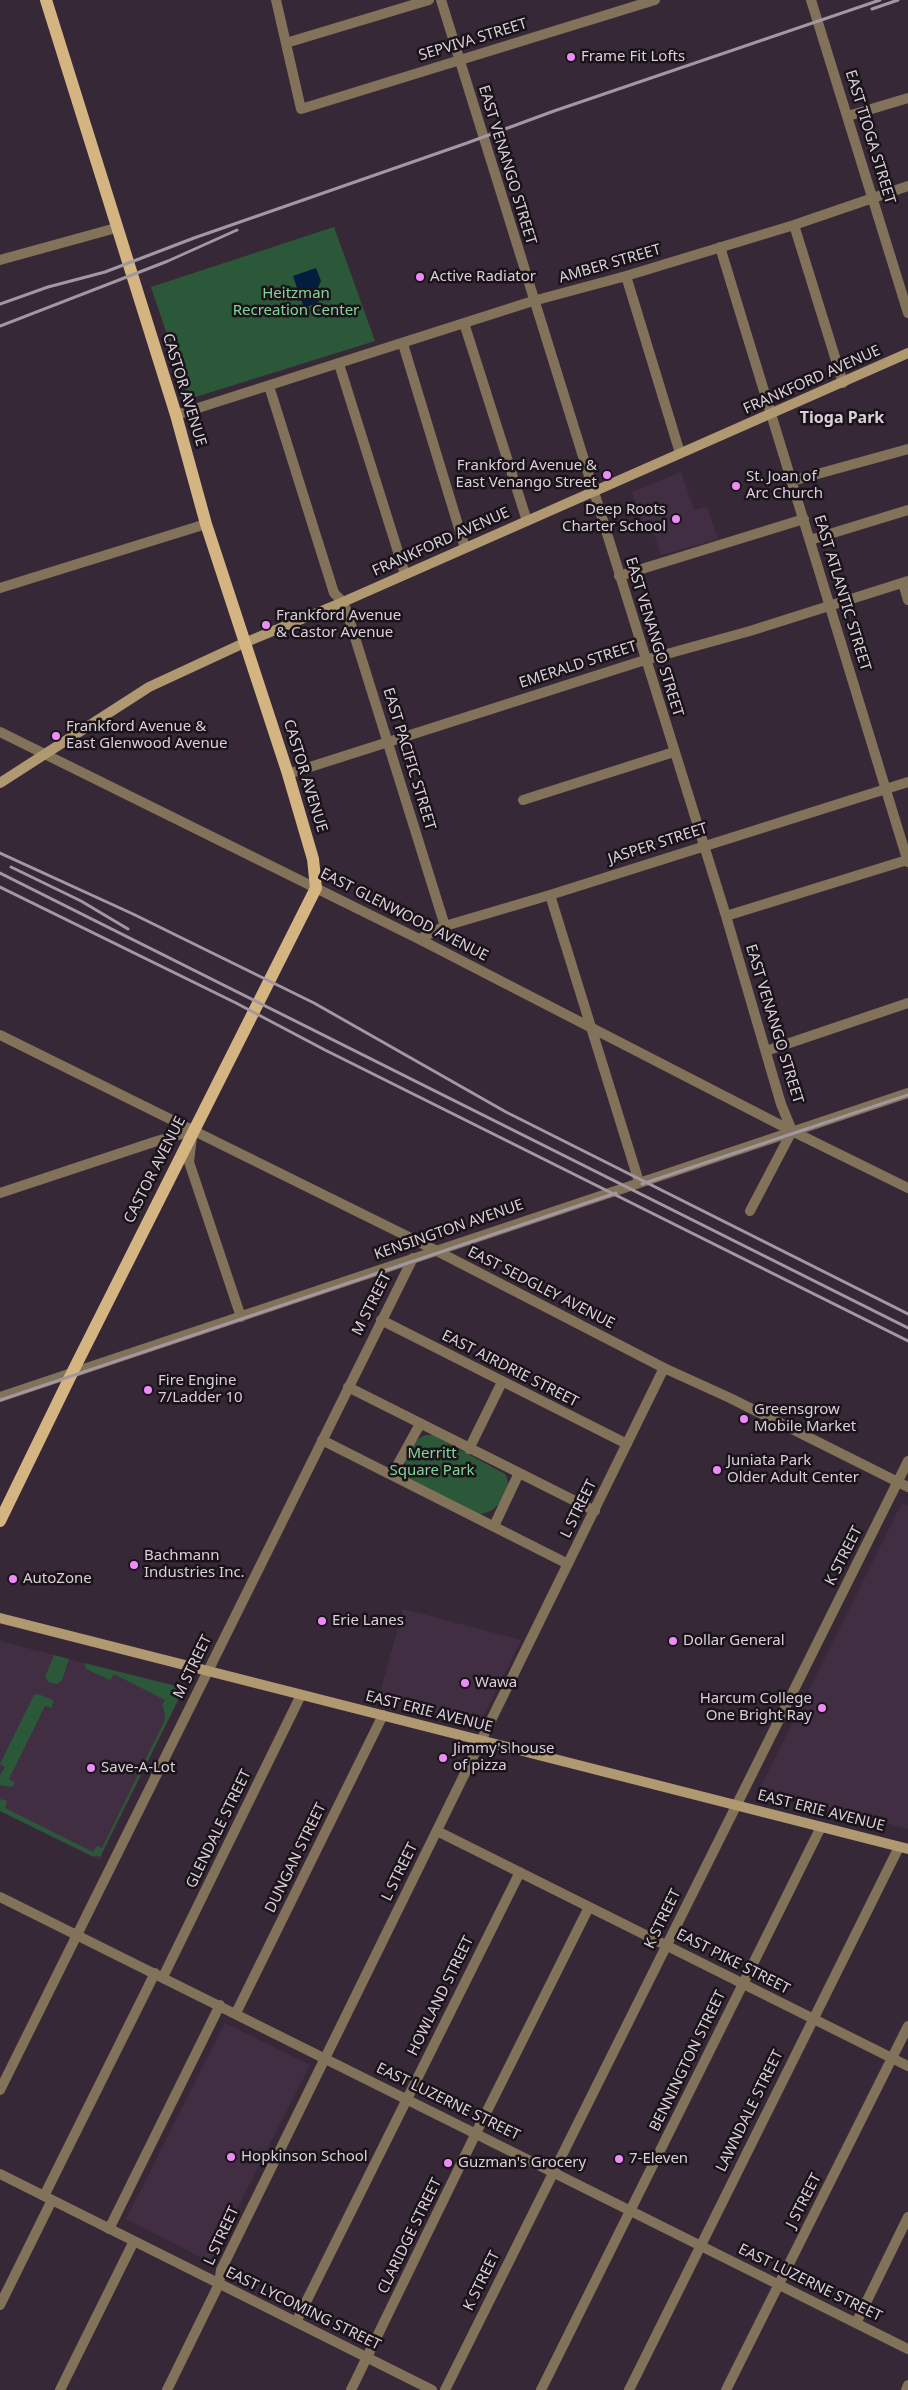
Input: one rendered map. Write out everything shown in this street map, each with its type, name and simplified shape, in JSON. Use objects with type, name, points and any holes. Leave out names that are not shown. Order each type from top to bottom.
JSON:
[{"type":"main road","name":"CASTOR AVENUE","points":[[0,1521],[72,1372],[316,888],[313,860],[288,774],[206,524],[176,416],[46,0]]},
{"type":"main road","name":"FRANKFORD AVENUE","points":[[0,783],[149,687],[244,643],[343,602],[908,353]]},
{"type":"main road","name":"EAST ERIE AVENUE","points":[[0,1618],[904,1848]]},
{"type":"street","points":[[276,0],[286,43],[429,0]]},
{"type":"street","name":"EAST VENANGO STREET","points":[[441,0],[533,301],[726,916],[781,1104],[792,1131]]},
{"type":"street","name":"SEPVIVA STREET","points":[[286,43],[301,109],[655,0]]},
{"type":"street","name":"EAST TIOGA STREET","points":[[811,0],[872,197],[904,283],[908,312]]},
{"type":"street","points":[[848,116],[908,98]]},
{"type":"street","name":"AMBER STREET","points":[[176,416],[533,301],[626,276],[794,225],[908,186]]},
{"type":"street","points":[[794,225],[843,383]]},
{"type":"street","points":[[0,260],[116,228]]},
{"type":"street","name":"EAST ATLANTIC STREET","points":[[720,247],[908,861]]},
{"type":"street","points":[[626,276],[680,454]]},
{"type":"street","points":[[464,323],[527,521]]},
{"type":"street","points":[[402,344],[465,548]]},
{"type":"street","points":[[339,364],[406,574]]},
{"type":"street","name":"EAST PACIFIC STREET","points":[[269,386],[334,593],[343,602],[445,926]]},
{"type":"street","points":[[792,481],[908,449]]},
{"type":"street","points":[[810,540],[908,510]]},
{"type":"street","points":[[619,576],[804,519]]},
{"type":"street","points":[[0,588],[206,524]]},
{"type":"street","points":[[906,582],[908,600]]},
{"type":"street","name":"EMERALD STREET","points":[[288,774],[645,660],[906,582]]},
{"type":"street","name":"EAST GLENWOOD AVENUE","points":[[0,732],[419,939],[792,1131]]},
{"type":"street","points":[[523,800],[674,752]]},
{"type":"street","name":"JASPER STREET","points":[[419,939],[445,926],[550,895],[908,782]]},
{"type":"street","points":[[726,916],[908,861]]},
{"type":"street","points":[[550,895],[639,1182]]},
{"type":"street","points":[[766,1051],[908,1003]]},
{"type":"street","name":"EAST SEDGLEY AVENUE","points":[[0,1035],[435,1250],[664,1368],[730,1398],[908,1487]]},
{"type":"street","name":"KENSINGTON AVENUE","points":[[0,1397],[908,1093]]},
{"type":"street","points":[[750,1212],[792,1131],[908,1188]]},
{"type":"street","points":[[0,1193],[157,1141],[193,1132],[189,1162],[241,1317]]},
{"type":"street","name":"M STREET","points":[[0,2090],[412,1258]]},
{"type":"street","name":"EAST AIRDRIE STREET","points":[[381,1320],[627,1444]]},
{"type":"street","name":"L STREET","points":[[167,2390],[219,2284],[221,2270],[664,1368]]},
{"type":"street","points":[[469,1449],[502,1382]]},
{"type":"street","points":[[348,1388],[595,1511]]},
{"type":"street","points":[[392,1475],[420,1424]]},
{"type":"street","points":[[322,1440],[568,1564]]},
{"type":"street","name":"K STREET","points":[[445,2390],[908,1461]]},
{"type":"street","points":[[494,1526],[519,1473]]},
{"type":"street","name":"GLENDALE STREET","points":[[0,2305],[48,2198],[302,1695]]},
{"type":"street","name":"DUNGAN STREET","points":[[236,2014],[383,1715]]},
{"type":"street","name":"BENNINGTON STREET","points":[[542,2390],[821,1827]]},
{"type":"street","name":"EAST PIKE STREET","points":[[437,1831],[908,2066]]},
{"type":"street","name":"LAWNDALE STREET","points":[[629,2390],[813,2018],[904,1848]]},
{"type":"street","name":"HOWLAND STREET","points":[[296,2322],[520,1872]]},
{"type":"street","name":"EAST LUZERNE STREET","points":[[0,1897],[407,2098],[701,2245],[778,2286],[908,2349]]},
{"type":"street","name":"CLARIDGE STREET","points":[[351,2390],[589,1907]]},
{"type":"street","points":[[109,2229],[220,2005]]},
{"type":"street","name":"J STREET","points":[[726,2390],[908,2026]]},
{"type":"street","name":"EAST LYCOMING STREET","points":[[0,2174],[432,2390]]},
{"type":"street","points":[[856,2323],[908,2217]]},
{"type":"street","points":[[60,2390],[134,2241]]},
{"type":"street","points":[[906,2390],[908,2385]]},
{"type":"shaded area","name":"Deep Roots Charter School","points":[[681,472],[694,510],[707,507],[718,539],[661,555],[652,527],[645,529],[632,492]]},
{"type":"shaded area","points":[[902,1503],[908,1506],[908,1829],[760,1788]]},
{"type":"shaded area","points":[[403,1609],[521,1640],[479,1725],[379,1697]]},
{"type":"shaded area","points":[[0,1641],[184,1689],[99,1860],[0,1811]]},
{"type":"shaded area","points":[[225,2023],[310,2065],[210,2262],[126,2219]]},
{"type":"green space","name":"Heitzman Recreation Center","points":[[334,227],[375,341],[189,399],[151,287]]},
{"type":"green space","name":"Merritt Square Park","points":[[426,1435],[433,1435],[505,1474],[508,1487],[506,1494],[497,1506],[485,1513],[479,1514],[410,1480],[405,1468],[408,1454],[415,1442]]},
{"type":"green space","points":[[54,1655],[69,1659],[62,1680],[57,1684],[48,1682],[45,1677]]},
{"type":"green space","points":[[84,1663],[180,1687],[183,1690],[100,1857],[96,1855],[94,1857],[0,1811],[0,1799],[7,1801],[5,1808],[93,1852],[97,1846],[102,1848],[164,1722],[165,1713],[162,1705],[165,1700],[114,1674],[110,1680],[86,1669]]},
{"type":"green space","points":[[38,1694],[53,1700],[52,1708],[45,1706],[9,1779],[14,1782],[14,1785],[11,1787],[0,1785],[0,1775],[5,1767],[0,1764],[34,1695]]},
{"type":"water","points":[[316,268],[321,281],[316,292],[319,302],[304,308],[293,276]]},
{"type":"railway","points":[[0,304],[48,287],[105,272],[194,238],[554,111],[880,0]]},
{"type":"railway","points":[[872,9],[898,0]]},
{"type":"railway","points":[[0,326],[168,261],[237,230]]},
{"type":"railway","points":[[0,853],[133,914],[314,1003],[506,1112],[908,1314]]},
{"type":"railway","points":[[11,867],[81,901],[128,929]]},
{"type":"railway","points":[[0,873],[908,1328]]},
{"type":"railway","points":[[0,887],[236,1003],[325,1050],[908,1341]]},
{"type":"railway","points":[[642,1184],[908,1095]]},
{"type":"railway","points":[[0,1400],[616,1193]]},
{"type":"place","name":"Frame Fit Lofts","points":[[571,57]]},
{"type":"place","name":"Active Radiator","points":[[420,277]]},
{"type":"place","name":"Frankford Avenue & East Venango Street","points":[[607,475]]},
{"type":"place","name":"St. Joan of Arc Church","points":[[736,486]]},
{"type":"place","name":"Deep Roots Charter School","points":[[676,519]]},
{"type":"place","name":"Frankford Avenue & Castor Avenue","points":[[266,625]]},
{"type":"place","name":"Frankford Avenue & East Glenwood Avenue","points":[[56,736]]},
{"type":"place","name":"Fire Engine 7/Ladder 10","points":[[148,1390]]},
{"type":"place","name":"Greensgrow Mobile Market","points":[[744,1419]]},
{"type":"place","name":"Juniata Park Older Adult Center","points":[[717,1470]]},
{"type":"place","name":"Bachmann Industries Inc.","points":[[134,1565]]},
{"type":"place","name":"AutoZone","points":[[13,1579]]},
{"type":"place","name":"Erie Lanes","points":[[322,1621]]},
{"type":"place","name":"Dollar General","points":[[673,1641]]},
{"type":"place","name":"Wawa","points":[[465,1683]]},
{"type":"place","name":"Harcum College One Bright Ray","points":[[822,1708]]},
{"type":"place","name":"Jimmy's house of pizza","points":[[443,1758]]},
{"type":"place","name":"Save-A-Lot","points":[[91,1768]]},
{"type":"place","name":"Hopkinson School","points":[[231,2157]]},
{"type":"place","name":"7-Eleven","points":[[619,2159]]},
{"type":"place","name":"Guzman's Grocery","points":[[448,2163]]},
{"type":"district","name":"Tioga Park","points":[[842,418]]}]
